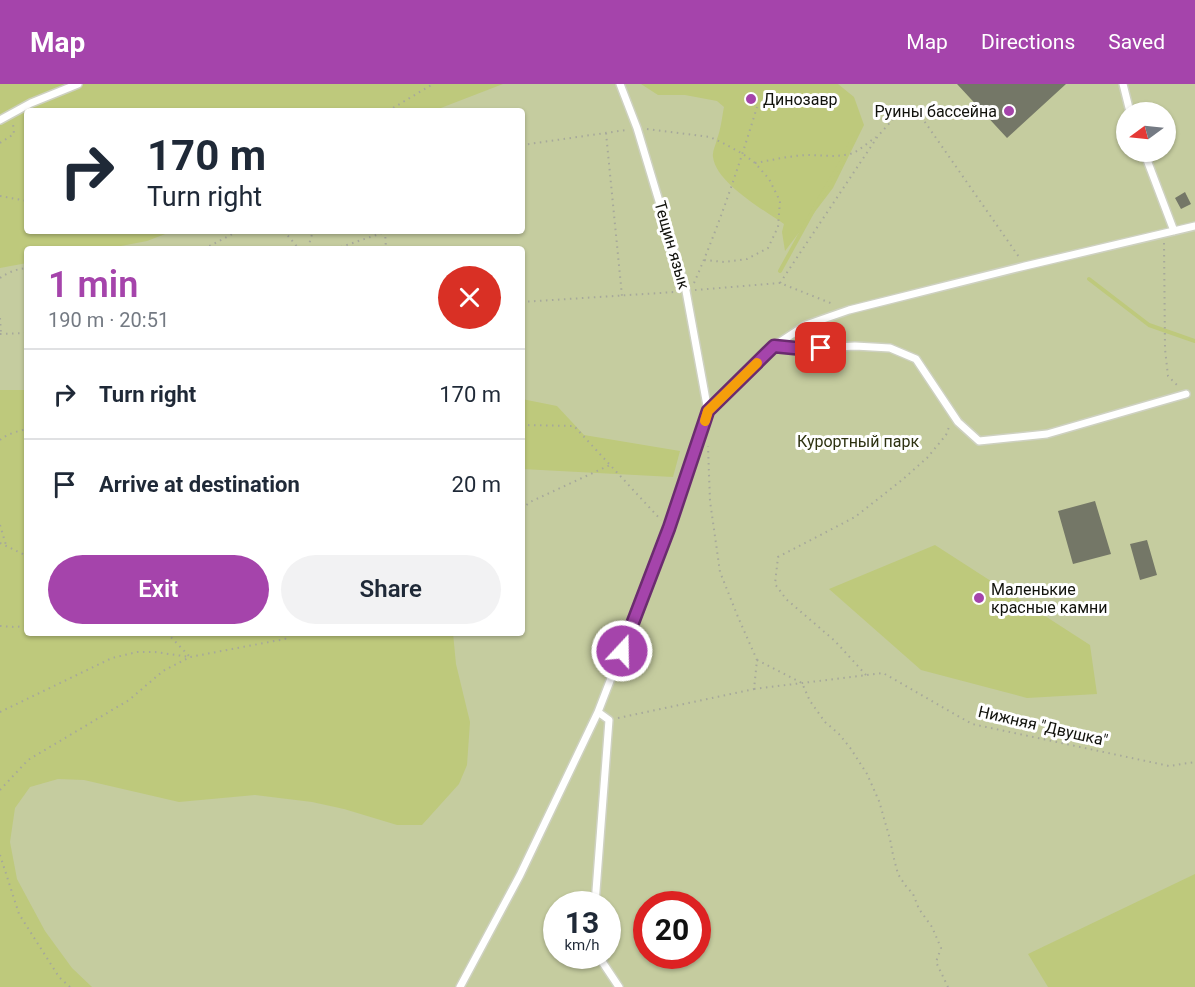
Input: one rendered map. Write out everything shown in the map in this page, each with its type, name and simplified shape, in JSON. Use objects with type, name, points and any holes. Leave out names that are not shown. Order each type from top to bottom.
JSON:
[{"type":"lane","points":[[0,120],[31,103],[78,84]]},
{"type":"lane","name":"Тещин язык","points":[[620,84],[637,128],[686,291],[708,411]]},
{"type":"lane","points":[[1122,84],[1127,102]]},
{"type":"lane","points":[[1148,162],[1174,231]]},
{"type":"lane","points":[[460,987],[520,875],[598,712],[669,528],[708,411],[774,346],[806,325],[849,310],[1195,226]]},
{"type":"lane","points":[[774,346],[804,349],[855,346],[890,348],[916,359],[958,422],[979,441],[1047,434],[1186,394]]},
{"type":"lane","points":[[597,891],[609,720],[598,712]]},
{"type":"lane","points":[[607,969],[620,987]]},
{"type":"path","points":[[393,108],[433,84]]},
{"type":"path","points":[[686,291],[693,285],[704,260],[743,154],[757,107]]},
{"type":"path","points":[[780,283],[878,136],[902,109],[920,115],[1025,266]]},
{"type":"path","points":[[0,143],[14,134],[13,113]]},
{"type":"path","points":[[525,145],[637,128],[710,137],[743,154],[756,163],[769,179],[780,201],[778,227],[768,248],[747,259],[725,262],[704,260]]},
{"type":"path","points":[[606,133],[622,296]]},
{"type":"path","points":[[756,163],[787,157],[807,155],[831,157],[846,154],[878,136]]},
{"type":"path","points":[[0,196],[24,200]]},
{"type":"path","points":[[1164,233],[1165,349],[1168,376],[1186,394]]},
{"type":"path","points":[[210,246],[232,234]]},
{"type":"path","points":[[287,234],[297,246]]},
{"type":"path","points":[[344,246],[379,234]]},
{"type":"path","points":[[0,278],[16,269],[24,268]]},
{"type":"path","points":[[0,318],[1,334],[24,333]]},
{"type":"path","points":[[866,675],[835,641],[786,599],[776,584],[778,558],[855,517],[902,480],[927,458],[946,435],[954,416]]},
{"type":"path","points":[[525,426],[574,426],[669,528]]},
{"type":"path","points":[[0,440],[2,437],[24,430]]},
{"type":"path","points":[[708,441],[710,501],[720,572],[757,660],[754,689]]},
{"type":"path","points":[[525,506],[610,465]]},
{"type":"path","points":[[0,525],[6,546]]},
{"type":"path","points":[[0,543],[24,555]]},
{"type":"path","points":[[0,626],[24,626]]},
{"type":"path","points":[[170,636],[190,657]]},
{"type":"path","points":[[0,790],[28,760],[129,700],[163,671],[190,657],[285,639],[288,636]]},
{"type":"path","points":[[0,712],[112,658],[137,652],[190,657]]},
{"type":"path","points":[[757,660],[802,683],[810,701],[825,722],[852,749],[867,774],[879,801],[898,874],[913,894],[919,909],[932,927],[940,948],[936,962],[948,987]]},
{"type":"path","name":"Нижняя \"Двушка\"","points":[[609,720],[754,689],[883,673],[972,724],[1169,766],[1195,762]]},
{"type":"path","points":[[0,855],[19,914],[58,977],[70,987]]},
{"type":"green space","name":"Курортный парк","points":[[0,84],[1195,84],[1195,987],[0,987]]},
{"type":"shaded area","points":[[0,84],[503,84],[441,108],[24,108],[24,234],[165,234],[147,241],[121,246],[24,246],[24,264],[0,268]]},
{"type":"shaded area","points":[[641,84],[838,84],[854,97],[864,125],[833,188],[785,251],[782,232],[784,224],[742,195],[716,167],[713,152],[720,131],[724,107],[717,101],[685,95],[658,95]]},
{"type":"shaded area","points":[[0,390],[24,390],[24,636],[453,636],[456,664],[470,722],[467,765],[459,784],[422,825],[397,825],[312,802],[255,795],[179,802],[84,780],[58,779],[30,787],[15,808],[10,842],[17,879],[45,931],[72,968],[92,987],[0,987]]},
{"type":"shaded area","points":[[525,400],[557,406],[584,435],[680,451],[673,477],[525,469]]},
{"type":"shaded area","points":[[935,545],[1090,645],[1097,694],[1027,698],[921,670],[829,589]]},
{"type":"shaded area","points":[[1195,874],[1195,987],[1048,987],[1028,954]]},
{"type":"building","name":"Руины бассейна","points":[[957,84],[1066,84],[1007,138]]},
{"type":"building","points":[[1185,192],[1191,204],[1181,209],[1175,198]]},
{"type":"building","points":[[1095,501],[1111,554],[1073,564],[1058,511]]},
{"type":"building","points":[[1147,540],[1157,575],[1140,580],[1130,544]]},
{"type":"waterway","points":[[780,271],[846,154],[853,137]]},
{"type":"waterway","points":[[1089,279],[1149,325],[1195,341]]},
{"type":"slow traffic","points":[[705,421],[708,411],[757,363]]},
{"type":"place","name":"Динозавр","points":[[751,99]]},
{"type":"place","name":"Руины бассейна","points":[[1009,111]]},
{"type":"place","name":"Маленькие красные камни","points":[[979,598]]},
{"type":"route","points":[[622,651],[669,528],[708,411],[774,346],[821,348]]}]
